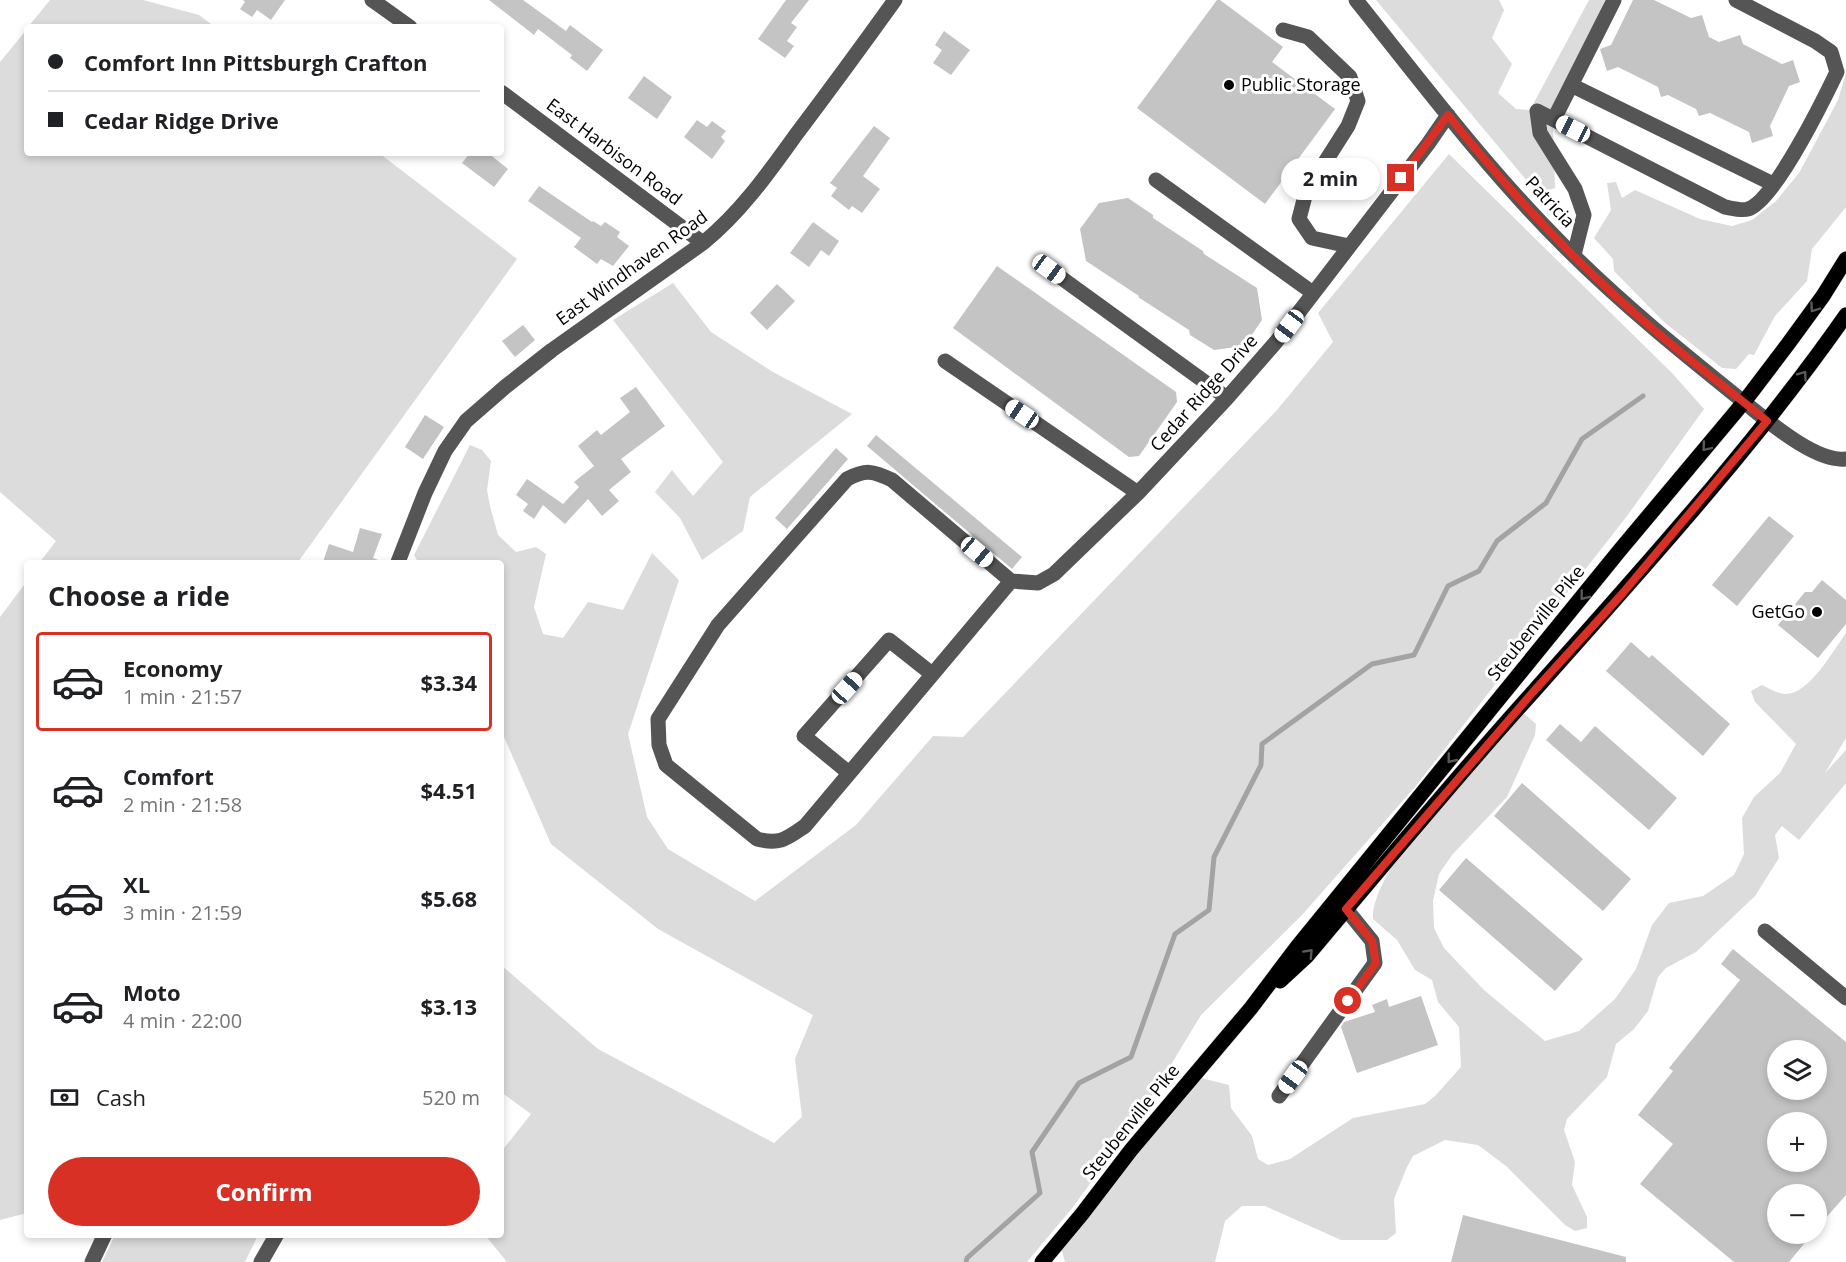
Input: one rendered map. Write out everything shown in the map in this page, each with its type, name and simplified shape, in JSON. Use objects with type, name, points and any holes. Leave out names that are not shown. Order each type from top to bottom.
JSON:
[{"type":"main road","name":"Steubenville Pike","points":[[1042,1262],[1131,1150],[1251,1008],[1296,947],[1620,550],[1744,402],[1788,344],[1846,259]]},
{"type":"main road","name":"Steubenville Pike","points":[[1251,1008],[1307,956],[1533,692],[1622,594],[1767,421],[1846,315]]},
{"type":"street","points":[[372,0],[406,24]]},
{"type":"street","name":"East Windhaven Road","points":[[399,560],[425,493],[445,451],[466,421],[552,350],[703,243],[726,224],[895,0]]},
{"type":"street","name":"Patricia","points":[[1356,0],[1448,115],[1507,184],[1574,255],[1659,334],[1767,421],[1811,451],[1840,460],[1846,459]]},
{"type":"street","points":[[1554,120],[1614,0]]},
{"type":"street","points":[[1574,255],[1584,215],[1575,189],[1540,133],[1537,111],[1725,207],[1747,209],[1765,198],[1813,123],[1837,72],[1831,52],[1815,40],[1736,0]]},
{"type":"street","points":[[1282,30],[1308,37],[1350,77],[1358,101],[1348,126],[1306,192],[1299,219],[1312,238],[1349,246]]},
{"type":"street","points":[[1571,85],[1773,184]]},
{"type":"street","name":"East Harbison Road","points":[[504,94],[703,243]]},
{"type":"street","name":"Cedar Ridge Drive","points":[[1011,581],[1038,583],[1054,574],[1138,493],[1276,342],[1448,115]]},
{"type":"street","points":[[1156,180],[1313,293]]},
{"type":"street","points":[[1049,269],[1227,398]]},
{"type":"street","points":[[945,361],[1138,493]]},
{"type":"street","points":[[861,472],[875,472],[892,480],[1011,581],[932,674],[805,826],[784,840],[770,842],[757,839],[666,765],[659,745],[658,719],[718,625],[847,479],[861,472]]},
{"type":"street","points":[[849,773],[804,736],[890,640],[932,674]]},
{"type":"street","points":[[1279,1096],[1376,963],[1372,941],[1346,909]]},
{"type":"street","points":[[1765,931],[1846,998]]},
{"type":"street","points":[[92,1262],[103,1238]]},
{"type":"street","points":[[261,1262],[275,1238]]},
{"type":"shaded area","points":[[50,0],[143,0],[199,15],[211,24],[30,24]]},
{"type":"shaded area","points":[[1376,0],[1499,0],[1504,10],[1492,38],[1512,64],[1498,93],[1516,109],[1530,110],[1589,0],[1605,0],[1553,126],[1555,188],[1538,194]]},
{"type":"shaded area","points":[[24,33],[24,156],[383,156],[517,259],[299,560],[42,560],[56,541],[0,492],[0,62]]},
{"type":"shaded area","points":[[1846,73],[1846,207],[1812,249],[1807,281],[1775,316],[1754,355],[1749,354],[1736,369],[1722,368],[1664,322],[1614,271],[1613,259],[1594,238],[1611,210],[1607,183],[1616,182],[1622,198],[1635,190],[1700,219],[1732,226],[1752,220],[1776,201],[1799,173],[1838,100]]},
{"type":"shaded area","points":[[1449,154],[1672,373],[1704,409],[1627,516],[1415,787],[1302,915],[1201,1015],[1143,1111],[1073,1207],[1027,1262],[507,1262],[487,1238],[504,1238],[504,1148],[531,1114],[504,1094],[504,968],[598,1049],[774,1143],[802,1117],[795,1059],[813,1015],[658,929],[551,844],[504,737],[504,560],[417,560],[414,555],[470,445],[482,450],[491,461],[487,490],[498,535],[516,552],[536,547],[546,554],[534,607],[543,634],[563,638],[588,602],[623,610],[652,553],[679,580],[628,734],[647,817],[668,849],[755,901],[856,825],[933,736],[963,737],[1277,410],[1333,342],[1318,313]]},
{"type":"shaded area","points":[[673,283],[711,332],[773,372],[852,414],[750,497],[743,531],[702,560],[680,518],[655,492],[672,470],[693,496],[723,462],[613,320]]},
{"type":"shaded area","points":[[24,585],[24,1214],[0,1220],[0,617]]},
{"type":"shaded area","points":[[1846,633],[1846,738],[1825,773],[1846,750],[1846,783],[1799,840],[1782,826],[1775,835],[1779,858],[1755,896],[1696,952],[1666,968],[1658,977],[1648,1011],[1634,1029],[1616,1044],[1607,1077],[1567,1119],[1564,1130],[1575,1162],[1572,1185],[1587,1217],[1587,1228],[1575,1231],[1565,1225],[1506,1166],[1478,1145],[1445,1140],[1413,1156],[1394,1199],[1396,1233],[1387,1240],[1341,1240],[1265,1206],[1242,1206],[1225,1221],[1215,1262],[1065,1262],[1060,1244],[1197,1077],[1229,1085],[1231,1108],[1252,1136],[1258,1159],[1268,1165],[1290,1159],[1353,1118],[1425,1104],[1461,1067],[1459,1027],[1438,1002],[1432,980],[1415,970],[1397,940],[1373,919],[1377,897],[1390,870],[1409,841],[1432,810],[1520,710],[1536,724],[1535,735],[1507,797],[1452,855],[1439,874],[1433,901],[1434,928],[1444,948],[1484,990],[1545,1041],[1579,1031],[1615,999],[1636,969],[1652,925],[1669,903],[1703,896],[1734,875],[1744,854],[1742,818],[1754,797],[1780,773],[1796,744],[1755,702],[1751,691],[1762,685],[1784,694],[1793,693],[1802,688],[1827,661]]},
{"type":"shaded area","points":[[113,1238],[257,1238],[245,1262],[102,1262]]},
{"type":"building","points":[[243,0],[285,0],[271,20],[257,10],[252,17],[240,9],[245,2]]},
{"type":"building","points":[[489,0],[523,0],[566,31],[570,25],[603,50],[587,71],[570,58],[572,55],[538,29],[534,35]]},
{"type":"building","points":[[786,0],[809,0],[791,23],[797,27],[787,41],[794,46],[785,58],[758,39]]},
{"type":"building","name":"Public Storage","points":[[1217,0],[1283,47],[1272,62],[1335,109],[1265,204],[1137,108]]},
{"type":"building","points":[[1633,0],[1654,0],[1691,18],[1702,15],[1709,37],[1719,42],[1740,35],[1743,44],[1782,64],[1793,60],[1800,82],[1789,86],[1770,126],[1773,136],[1752,143],[1749,132],[1710,113],[1699,116],[1696,109],[1668,95],[1661,97],[1658,87],[1618,67],[1607,71],[1600,49],[1611,45]]},
{"type":"building","points":[[944,31],[970,50],[951,75],[933,63],[942,50],[935,45]]},
{"type":"building","points":[[644,76],[672,97],[657,119],[628,98]]},
{"type":"building","points":[[697,120],[707,127],[712,121],[726,131],[721,137],[725,141],[712,159],[684,137]]},
{"type":"building","points":[[874,126],[890,138],[863,176],[880,189],[862,213],[852,206],[849,210],[831,196],[837,188],[830,183]]},
{"type":"building","points":[[468,156],[492,156],[508,169],[494,187],[462,163]]},
{"type":"building","points":[[539,186],[592,222],[601,226],[605,222],[620,232],[617,237],[629,246],[613,266],[601,259],[597,264],[574,247],[581,238],[528,201]]},
{"type":"building","points":[[1128,198],[1153,215],[1153,218],[1203,251],[1204,254],[1257,288],[1262,320],[1244,346],[1214,350],[1190,335],[1189,330],[1086,261],[1080,229],[1099,203]]},
{"type":"building","points":[[813,222],[839,241],[829,256],[821,250],[809,267],[790,253]]},
{"type":"building","points":[[997,266],[1176,392],[1177,402],[1139,456],[1129,457],[953,328]]},
{"type":"building","points":[[777,284],[795,301],[767,330],[750,313]]},
{"type":"building","points":[[523,325],[535,340],[515,357],[502,341]]},
{"type":"building","points":[[636,387],[665,426],[621,459],[631,472],[609,490],[619,501],[602,516],[588,499],[565,524],[543,505],[534,519],[523,511],[528,504],[516,495],[527,479],[563,504],[579,487],[574,482],[594,466],[578,446],[597,430],[601,435],[630,412],[620,398]]},
{"type":"building","points":[[425,415],[444,427],[423,459],[405,447]]},
{"type":"building","points":[[876,435],[1022,557],[1012,569],[867,446]]},
{"type":"building","points":[[836,448],[848,459],[787,529],[775,518]]},
{"type":"building","name":"GetGo","points":[[1769,516],[1794,536],[1737,606],[1712,585]]},
{"type":"building","points":[[360,528],[382,534],[373,558],[378,560],[324,560],[329,544],[353,552]]},
{"type":"building","name":"GetGo","points":[[1822,580],[1846,600],[1846,624],[1818,658],[1778,625],[1805,592],[1812,592]]},
{"type":"building","points":[[1631,642],[1649,658],[1652,655],[1730,724],[1703,756],[1606,671]]},
{"type":"building","points":[[1560,724],[1581,742],[1595,726],[1677,798],[1649,830],[1546,740]]},
{"type":"building","points":[[1522,783],[1631,879],[1603,911],[1494,816]]},
{"type":"building","points":[[1466,858],[1583,959],[1555,991],[1439,890]]},
{"type":"building","points":[[1733,949],[1846,1042],[1846,1195],[1827,1217],[1827,1184],[1767,1184],[1767,1244],[1804,1244],[1789,1262],[1734,1262],[1640,1184],[1673,1144],[1638,1115],[1673,1071],[1669,1068],[1740,980],[1721,964]]},
{"type":"building","points":[[1421,996],[1438,1045],[1357,1073],[1341,1027],[1344,1022],[1375,1012],[1372,1005],[1387,999],[1389,1007]]},
{"type":"building","points":[[1463,1215],[1626,1257],[1626,1262],[1451,1262]]},
{"type":"waterway","points":[[966,1262],[967,1258],[1040,1193],[1032,1152],[1079,1083],[1131,1057],[1175,934],[1209,910],[1214,857],[1261,765],[1262,744],[1372,664],[1414,655],[1448,586],[1479,571],[1497,541],[1546,503],[1582,439],[1643,396]]},
{"type":"place","name":"Public Storage","points":[[1229,85]]},
{"type":"place","name":"GetGo","points":[[1817,612]]},
{"type":"route","points":[[1348,1001],[1376,963],[1372,941],[1346,909],[1533,692],[1622,594],[1767,421],[1659,334],[1567,249],[1448,115],[1401,178]]}]
